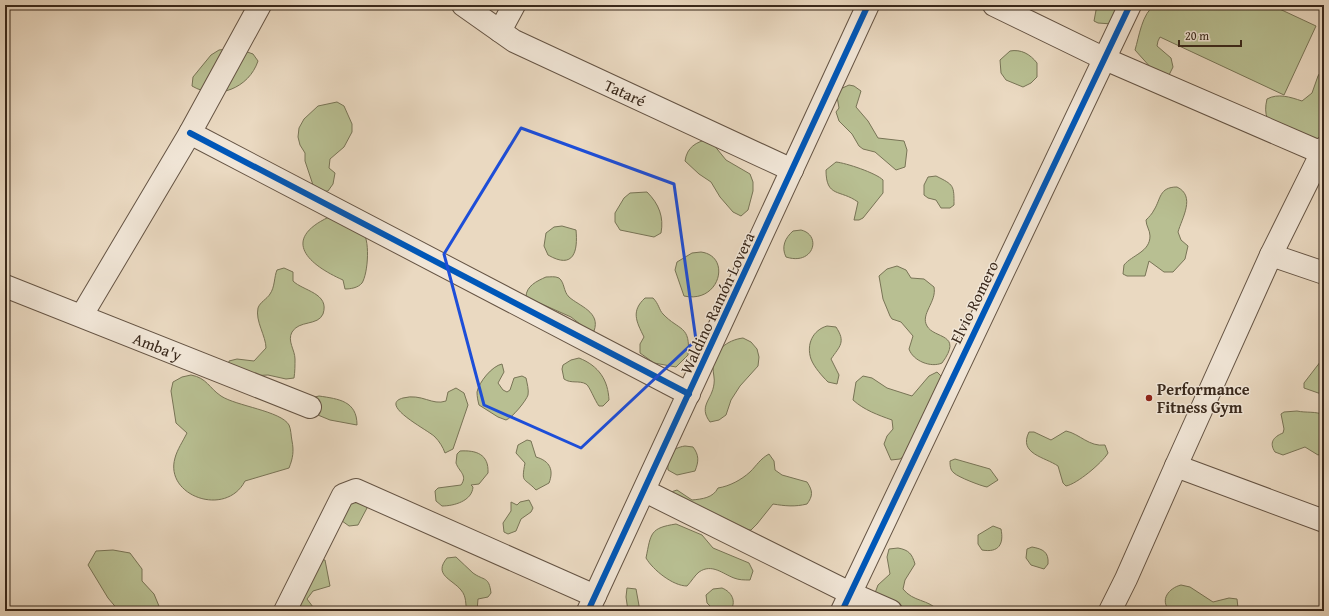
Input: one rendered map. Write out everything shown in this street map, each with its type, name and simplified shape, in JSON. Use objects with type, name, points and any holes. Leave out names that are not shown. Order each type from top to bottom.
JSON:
[{"type":"street","points":[[82,315],[190,132],[260,5]]},
{"type":"street","name":"Tataré","points":[[463,5],[514,41],[792,170]]},
{"type":"street","points":[[500,31],[514,5]]},
{"type":"street","name":"Waldino Ramón Lovera","points":[[592,604],[868,5]]},
{"type":"street","points":[[994,5],[1105,59],[1323,151],[1271,254],[1126,579],[1110,611]]},
{"type":"street","name":"Elvio Romero","points":[[846,602],[1130,5]]},
{"type":"street","points":[[190,132],[689,394]]},
{"type":"street","points":[[1271,254],[1324,274]]},
{"type":"street","name":"Amba'y","points":[[5,286],[82,315],[310,407]]},
{"type":"street","points":[[1176,466],[1324,521]]},
{"type":"street","points":[[284,611],[343,495],[356,490],[592,604]]},
{"type":"street","points":[[645,491],[846,602],[891,611]]},
{"type":"highlighted area","points":[[521,128],[674,184],[696,340],[581,448],[484,405],[444,254]]},
{"type":"green space","points":[[1097,5],[1127,5],[1112,24],[1098,23],[1094,21]]},
{"type":"green space","points":[[1155,5],[1271,5],[1316,26],[1284,95],[1160,37],[1157,46],[1171,58],[1173,67],[1169,75],[1152,69],[1135,50],[1144,19]]},
{"type":"green space","points":[[236,48],[253,54],[258,61],[254,70],[240,85],[221,92],[202,90],[192,86],[193,77],[211,55],[219,50]]},
{"type":"green space","points":[[1010,51],[1025,53],[1037,63],[1037,77],[1031,83],[1023,87],[1006,80],[1001,73],[1000,60]]},
{"type":"green space","points":[[1324,66],[1324,128],[1319,138],[1311,143],[1277,130],[1271,125],[1267,118],[1267,99],[1280,96],[1302,101],[1312,93],[1318,76]]},
{"type":"green space","points":[[849,85],[854,86],[861,91],[856,107],[868,121],[878,138],[904,141],[907,150],[905,167],[896,170],[875,152],[863,149],[859,146],[852,134],[839,121],[836,112],[839,108],[836,91]]},
{"type":"green space","points":[[337,102],[344,106],[352,124],[352,132],[344,147],[330,159],[329,168],[335,173],[333,184],[328,191],[319,192],[313,185],[305,161],[305,153],[300,145],[298,137],[299,128],[304,119],[318,106]]},
{"type":"green space","points":[[709,139],[726,160],[750,174],[753,182],[753,191],[748,210],[741,216],[733,212],[720,197],[711,182],[699,174],[685,161],[688,152],[693,146]]},
{"type":"green space","points":[[836,162],[861,169],[874,174],[883,180],[883,193],[863,218],[859,220],[854,220],[858,202],[835,192],[828,185],[826,170]]},
{"type":"green space","points":[[936,176],[952,186],[954,193],[954,205],[950,208],[941,208],[936,200],[928,198],[924,195],[924,185],[928,177]]},
{"type":"green space","points":[[1177,187],[1183,191],[1187,202],[1178,232],[1181,240],[1188,246],[1185,259],[1173,272],[1164,272],[1149,261],[1145,276],[1127,276],[1123,274],[1124,265],[1147,246],[1150,234],[1146,220],[1156,206],[1161,194],[1167,189]]},
{"type":"green space","points":[[647,192],[655,201],[660,211],[662,222],[661,233],[654,237],[620,230],[615,222],[615,213],[624,198],[630,193]]},
{"type":"green space","points":[[329,217],[354,226],[361,230],[364,234],[368,256],[366,272],[362,283],[356,287],[345,289],[343,280],[320,267],[311,260],[305,252],[303,243],[306,234],[314,226]]},
{"type":"green space","points":[[562,226],[576,230],[575,251],[569,259],[564,260],[548,255],[544,246],[546,233],[554,227]]},
{"type":"green space","points":[[801,230],[808,233],[811,238],[813,243],[812,249],[809,254],[803,257],[796,259],[786,257],[784,246],[786,240],[793,231]]},
{"type":"green space","points":[[701,252],[711,255],[716,262],[719,270],[718,278],[713,287],[706,293],[696,297],[684,296],[675,270],[677,262],[692,253]]},
{"type":"green space","points":[[897,266],[906,270],[911,278],[924,279],[934,287],[933,298],[925,321],[931,330],[949,342],[950,346],[948,353],[942,363],[933,365],[928,364],[914,357],[909,349],[913,336],[901,322],[892,319],[890,316],[883,299],[879,276],[887,269]]},
{"type":"green space","points":[[284,268],[293,272],[293,281],[319,297],[323,301],[324,307],[321,318],[299,326],[292,332],[290,339],[295,356],[294,378],[286,379],[268,375],[232,377],[228,370],[229,361],[237,359],[254,361],[266,348],[266,343],[257,313],[258,308],[272,291],[277,270]]},
{"type":"green space","points":[[546,277],[559,278],[569,297],[592,314],[595,324],[594,331],[589,331],[571,317],[526,297],[526,293],[530,287]]},
{"type":"green space","points":[[645,298],[653,298],[657,302],[663,314],[686,333],[688,338],[688,355],[676,367],[654,363],[640,353],[640,344],[644,337],[637,321],[636,312]]},
{"type":"green space","points":[[827,326],[836,327],[841,336],[841,344],[831,359],[839,375],[837,384],[828,382],[818,371],[811,359],[809,348],[814,334]]},
{"type":"green space","points":[[743,338],[751,342],[757,349],[759,357],[758,366],[740,386],[731,400],[726,415],[719,420],[710,422],[705,412],[705,407],[713,390],[713,368],[715,356],[726,344]]},
{"type":"green space","points":[[1324,357],[1324,395],[1304,388],[1304,383]]},
{"type":"green space","points":[[579,358],[592,365],[601,374],[607,386],[609,400],[603,406],[599,406],[586,384],[564,379],[562,369],[563,365],[571,360]]},
{"type":"green space","points":[[502,364],[504,372],[498,383],[503,390],[507,392],[510,390],[514,378],[522,376],[526,378],[528,391],[527,398],[522,405],[509,419],[506,420],[498,417],[479,405],[477,394],[478,388],[486,375],[498,365]]},
{"type":"green space","points":[[937,372],[943,378],[907,454],[900,459],[891,460],[884,444],[887,436],[893,429],[892,420],[866,409],[853,400],[856,382],[863,376],[872,378],[887,388],[912,396],[929,376]]},
{"type":"green space","points":[[191,375],[201,378],[217,393],[228,400],[268,412],[284,420],[290,427],[293,448],[289,468],[245,481],[236,492],[224,498],[212,500],[199,498],[187,492],[179,483],[174,471],[176,455],[187,433],[176,423],[171,391],[173,382],[182,377]]},
{"type":"green space","points":[[456,388],[464,393],[468,405],[453,449],[445,453],[441,444],[435,437],[407,418],[396,406],[397,401],[410,397],[436,402],[446,401],[448,392]]},
{"type":"green space","points":[[319,396],[340,400],[350,406],[354,411],[357,425],[330,420],[313,413],[311,398]]},
{"type":"green space","points":[[1297,411],[1324,415],[1324,453],[1318,455],[1305,447],[1283,455],[1275,452],[1273,449],[1272,443],[1274,438],[1283,433],[1284,429],[1281,414],[1284,412]]},
{"type":"green space","points":[[1066,431],[1094,444],[1105,445],[1108,453],[1089,472],[1066,486],[1063,483],[1058,466],[1034,454],[1027,445],[1027,439],[1029,432],[1034,432],[1051,440]]},
{"type":"green space","points":[[527,440],[531,441],[536,457],[545,461],[551,470],[549,483],[536,490],[524,480],[523,474],[525,463],[516,453],[518,445]]},
{"type":"green space","points":[[685,446],[693,447],[695,450],[698,458],[697,464],[695,471],[677,475],[668,470],[669,457],[673,451]]},
{"type":"green space","points":[[460,451],[471,451],[484,457],[488,467],[488,473],[479,484],[471,485],[473,487],[472,492],[462,502],[442,506],[436,501],[435,491],[438,488],[461,485],[464,479],[456,463],[457,454]]},
{"type":"green space","points":[[769,454],[774,461],[775,470],[782,475],[807,482],[811,491],[811,496],[807,504],[803,505],[790,506],[773,504],[751,530],[734,531],[668,493],[677,490],[692,500],[710,496],[718,488],[743,478]]},
{"type":"green space","points":[[955,459],[990,469],[998,480],[987,487],[960,477],[953,472],[950,467],[950,461]]},
{"type":"green space","points":[[366,499],[367,508],[358,525],[349,526],[338,518],[337,505]]},
{"type":"green space","points":[[529,500],[533,508],[531,512],[521,519],[516,531],[508,534],[504,532],[503,523],[511,511],[511,502],[517,505],[520,502]]},
{"type":"green space","points":[[676,524],[702,535],[713,548],[749,563],[753,571],[750,580],[736,579],[717,570],[708,569],[699,572],[687,586],[676,583],[658,572],[646,558],[651,537],[656,530],[661,527]]},
{"type":"green space","points":[[993,526],[1001,529],[1001,543],[996,549],[988,551],[982,550],[978,544],[978,535]]},
{"type":"green space","points":[[1032,547],[1042,550],[1046,554],[1048,564],[1044,569],[1031,565],[1026,558],[1027,549]]},
{"type":"green space","points":[[898,548],[910,553],[915,564],[905,580],[903,589],[911,596],[930,604],[939,611],[907,611],[898,603],[875,593],[878,585],[890,574],[887,557],[889,549]]},
{"type":"green space","points":[[113,550],[130,553],[142,569],[142,581],[154,594],[161,611],[119,611],[108,598],[88,565],[96,551]]},
{"type":"green space","points":[[456,557],[473,573],[487,581],[489,584],[491,593],[488,597],[478,599],[477,611],[467,611],[463,593],[443,573],[443,564],[447,558]]},
{"type":"green space","points":[[317,559],[325,560],[330,586],[313,591],[307,599],[316,611],[295,611]]},
{"type":"green space","points":[[1181,585],[1190,587],[1213,602],[1229,598],[1237,599],[1238,608],[1236,611],[1170,611],[1165,603],[1165,599],[1169,592]]},
{"type":"green space","points":[[627,588],[636,589],[640,611],[628,611],[626,597]]},
{"type":"green space","points":[[722,588],[731,595],[733,604],[730,611],[715,611],[707,603],[706,595],[713,589]]},
{"type":"cycle path","points":[[588,611],[868,5]]},
{"type":"cycle path","points":[[842,611],[1130,5]]},
{"type":"cycle path","points":[[190,133],[689,394]]},
{"type":"place","name":"Performance Fitness Gym","points":[[1149,398]]}]
